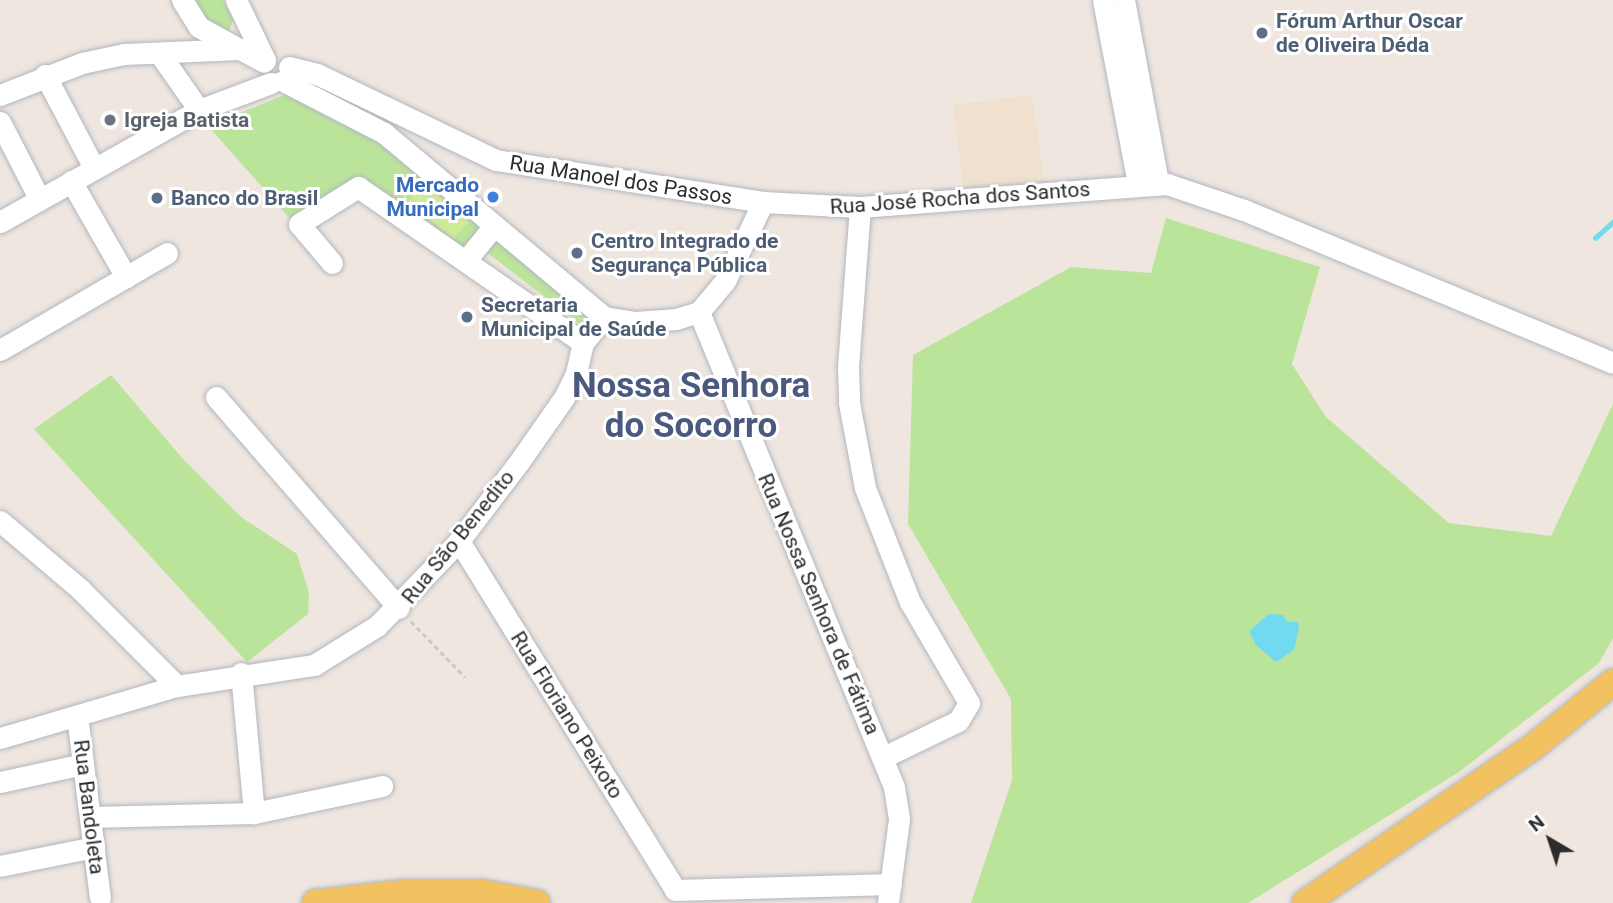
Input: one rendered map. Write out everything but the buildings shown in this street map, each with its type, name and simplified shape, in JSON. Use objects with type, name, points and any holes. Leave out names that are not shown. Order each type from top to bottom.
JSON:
[{"type":"main road","points":[[1305,903],[1534,747],[1613,682]]},
{"type":"main road","points":[[316,903],[430,893],[482,893],[537,903]]},
{"type":"street","points":[[183,0],[199,27],[247,41]]},
{"type":"street","points":[[236,0],[247,41],[273,69],[384,133],[493,227],[604,317],[636,322],[676,319],[699,312],[726,281],[763,202]]},
{"type":"street","points":[[1103,0],[1148,183]]},
{"type":"street","points":[[1124,0],[1148,183]]},
{"type":"street","points":[[0,94],[45,75],[103,57],[159,53],[247,41]]},
{"type":"street","points":[[159,53],[198,110]]},
{"type":"street","points":[[0,222],[198,110],[233,94],[273,69]]},
{"type":"street","name":"Rua Manoel dos Passos","points":[[273,69],[317,74],[496,160],[763,202]]},
{"type":"street","points":[[45,75],[94,168]]},
{"type":"street","points":[[0,122],[39,198]]},
{"type":"street","points":[[71,181],[126,277]]},
{"type":"street","points":[[1148,183],[1244,210],[1613,363]]},
{"type":"street","name":"Rua José Rocha dos Santos","points":[[763,202],[860,207],[1148,183]]},
{"type":"street","points":[[332,263],[299,224],[358,187],[467,259],[583,343]]},
{"type":"street","points":[[860,207],[848,367],[849,403],[865,488],[910,602],[969,703],[958,721],[884,757]]},
{"type":"street","points":[[467,259],[493,227]]},
{"type":"street","points":[[0,350],[167,253]]},
{"type":"street","name":"Rua Nossa Senhora de Fátima","points":[[699,312],[884,757],[899,819],[890,894]]},
{"type":"street","name":"Rua São Benedito","points":[[0,738],[177,686],[241,673],[314,665],[399,608],[459,541],[565,396],[576,373],[583,343],[604,317]]},
{"type":"street","points":[[216,397],[399,608]]},
{"type":"street","points":[[0,521],[80,589],[177,686]]},
{"type":"street","name":"Rua Floriano Peixoto","points":[[459,541],[675,890],[890,894]]},
{"type":"street","points":[[241,673],[254,813]]},
{"type":"street","name":"Rua Bandoleta","points":[[78,716],[100,898]]},
{"type":"street","points":[[0,782],[83,764]]},
{"type":"street","points":[[90,817],[254,813],[382,786]]},
{"type":"street","points":[[0,866],[94,848]]},
{"type":"path","points":[[399,608],[466,677]]},
{"type":"shaded area","points":[[1032,95],[1044,182],[964,195],[953,105]]},
{"type":"green space","points":[[190,0],[223,0],[233,20],[228,34],[211,28]]},
{"type":"green space","points":[[287,94],[358,126],[485,226],[466,251],[379,190],[295,224],[208,126]]},
{"type":"green space","points":[[424,182],[471,220],[453,239],[408,202]]},
{"type":"green space","points":[[1166,218],[1320,267],[1292,364],[1326,417],[1449,523],[1551,536],[1613,404],[1613,638],[1599,663],[1459,772],[1248,903],[971,903],[1012,780],[1011,699],[908,524],[913,355],[1071,267],[1151,273]]},
{"type":"green space","points":[[494,238],[590,315],[580,324],[485,251]]},
{"type":"green space","points":[[111,375],[183,459],[241,517],[297,554],[309,593],[308,614],[247,662],[34,429]]},
{"type":"water","points":[[1269,614],[1283,615],[1287,622],[1298,622],[1299,628],[1294,650],[1276,662],[1256,645],[1249,631]]},
{"type":"waterway","points":[[1595,238],[1613,222]]},
{"type":"place","name":"Fórum Arthur Oscar de Oliveira Déda","points":[[1262,33]]},
{"type":"place","name":"Igreja Batista","points":[[110,120]]},
{"type":"place","name":"Mercado Municipal","points":[[493,197]]},
{"type":"place","name":"Banco do Brasil","points":[[157,198]]},
{"type":"place","name":"Centro Integrado de Segurança Pública","points":[[577,253]]},
{"type":"place","name":"Secretaria Municipal de Saúde","points":[[467,317]]},
{"type":"district","name":"Nossa Senhora do Socorro","points":[[691,406]]}]
